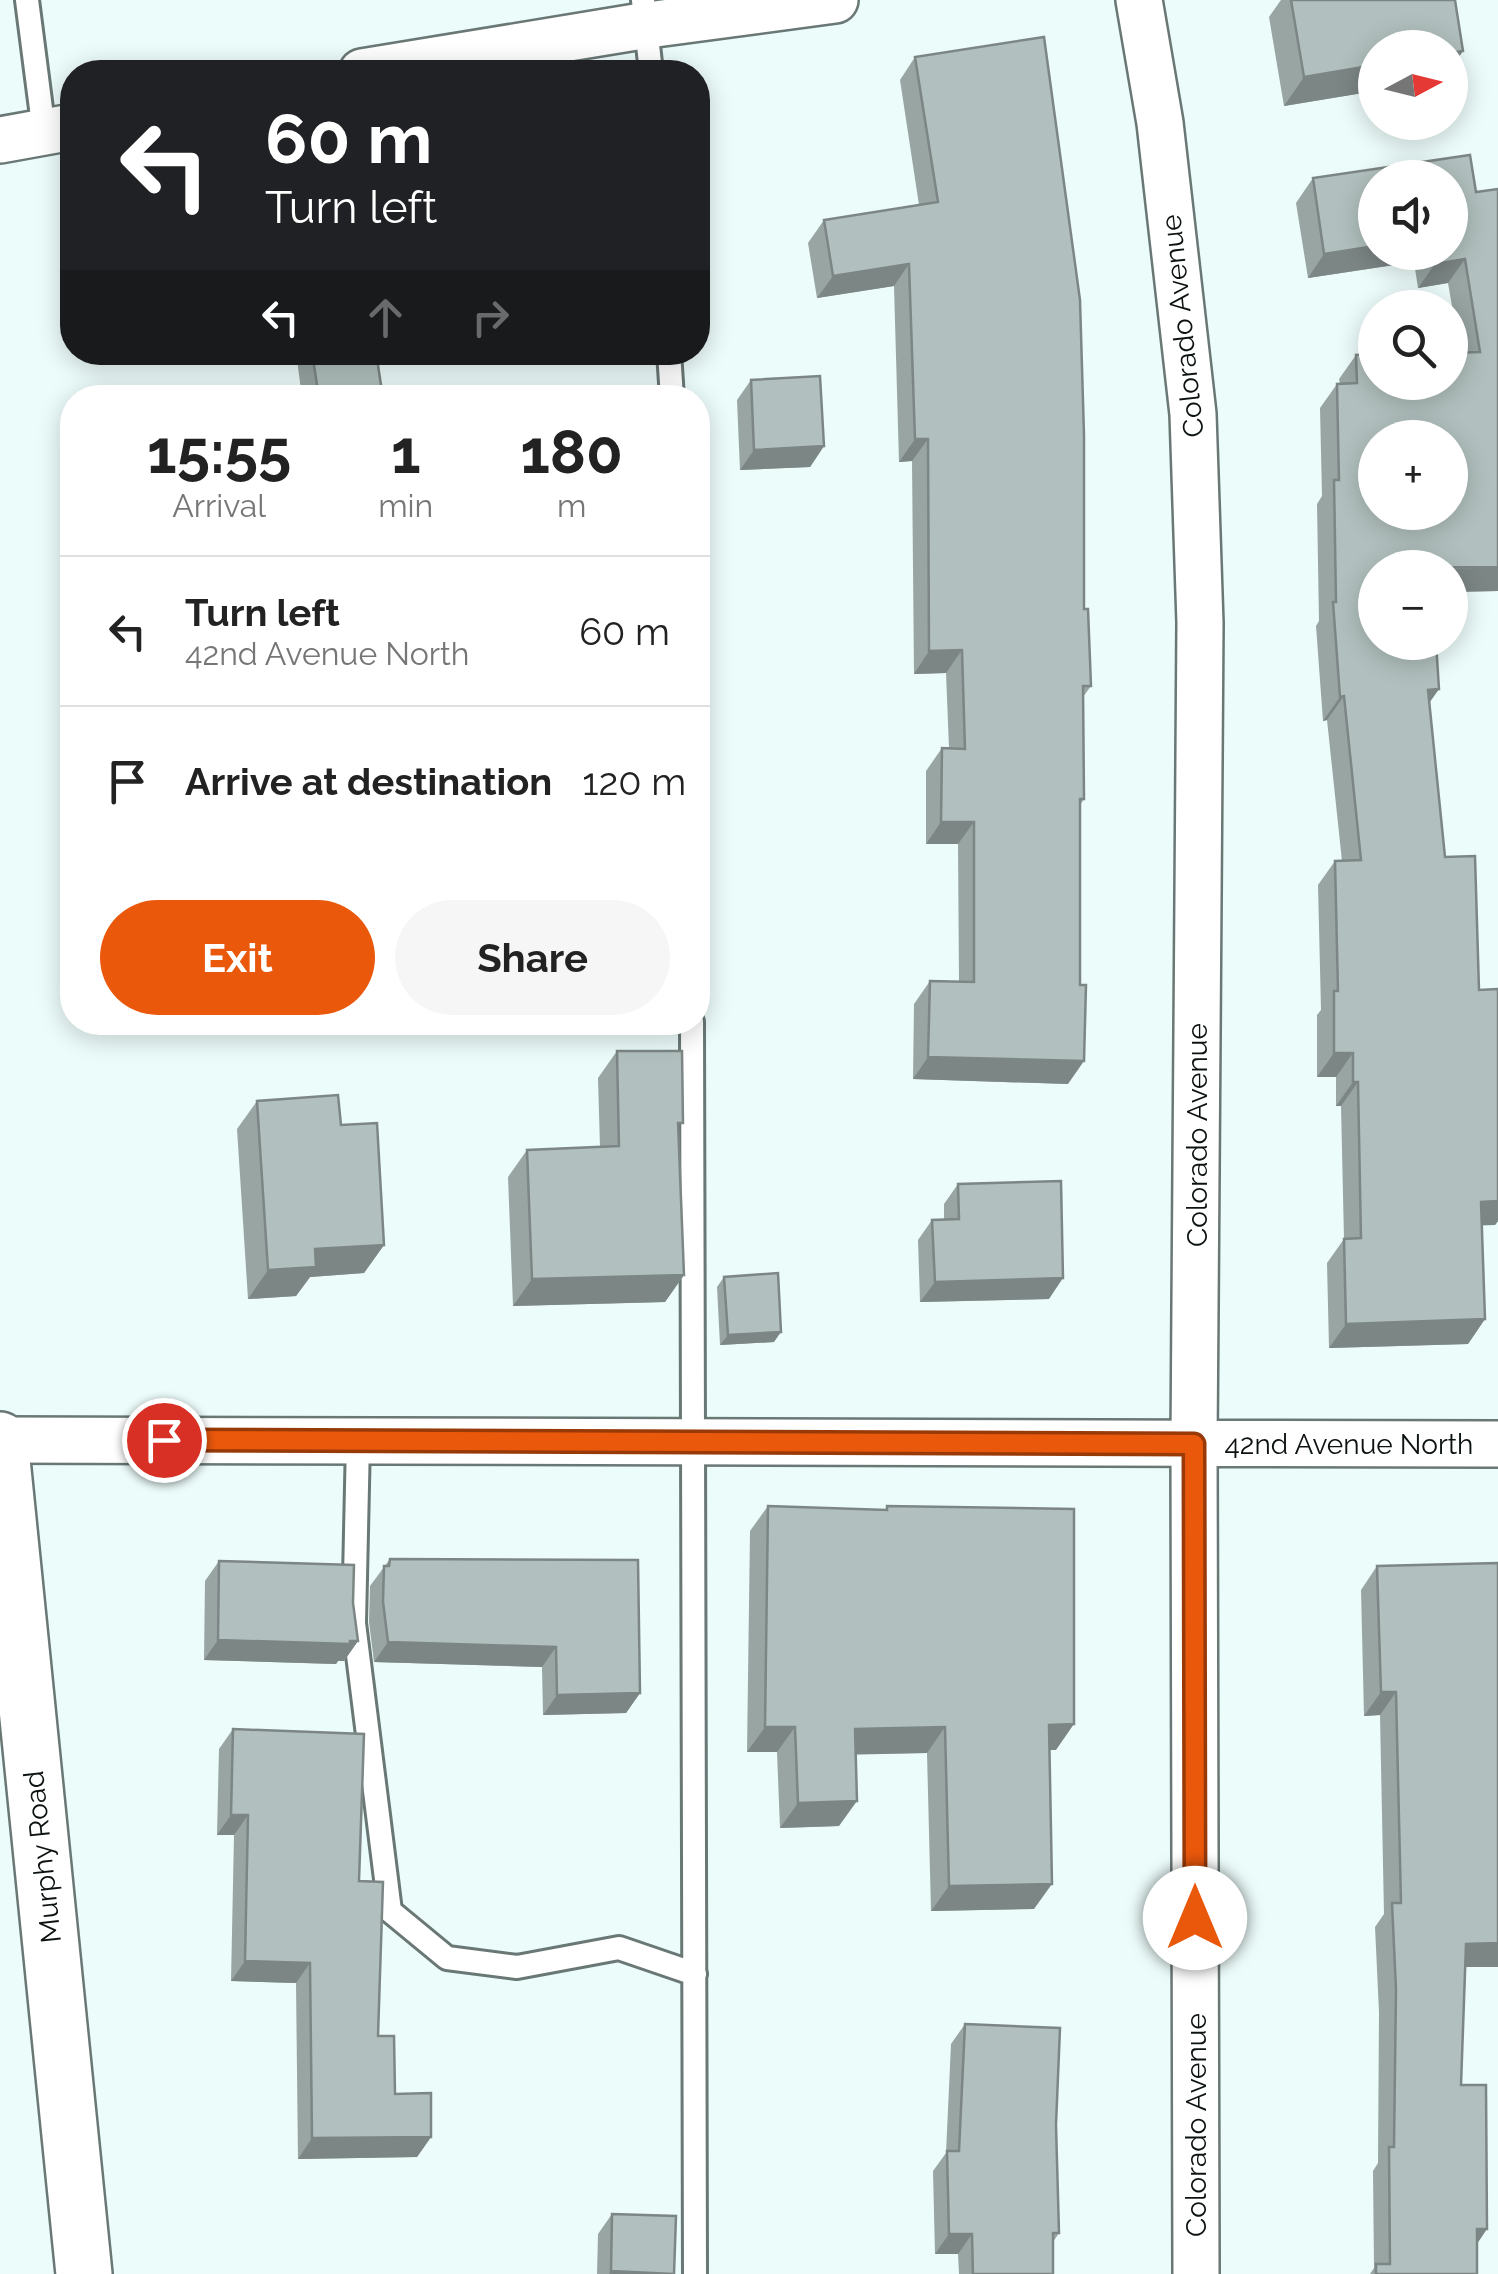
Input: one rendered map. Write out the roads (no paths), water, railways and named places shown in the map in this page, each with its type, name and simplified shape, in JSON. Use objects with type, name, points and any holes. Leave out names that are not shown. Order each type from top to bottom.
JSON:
[{"type":"main road","name":"Murphy Road","points":[[0,1440],[84,2274]]},
{"type":"street","points":[[420,60],[645,13],[835,0]]},
{"type":"street","name":"Colorado Avenue","points":[[1139,0],[1160,123],[1194,433],[1200,623],[1194,1444],[1196,2274]]},
{"type":"street","points":[[0,140],[58,129]]},
{"type":"street","name":"42nd Avenue North","points":[[0,1440],[1498,1444]]},
{"type":"lane","points":[[27,0],[58,129]]},
{"type":"lane","points":[[645,13],[650,60]]},
{"type":"lane","points":[[692,1035],[695,2274]]},
{"type":"lane","points":[[358,1441],[354,1624],[390,1912],[447,1958],[517,1968],[619,1948],[694,1974]]}]
